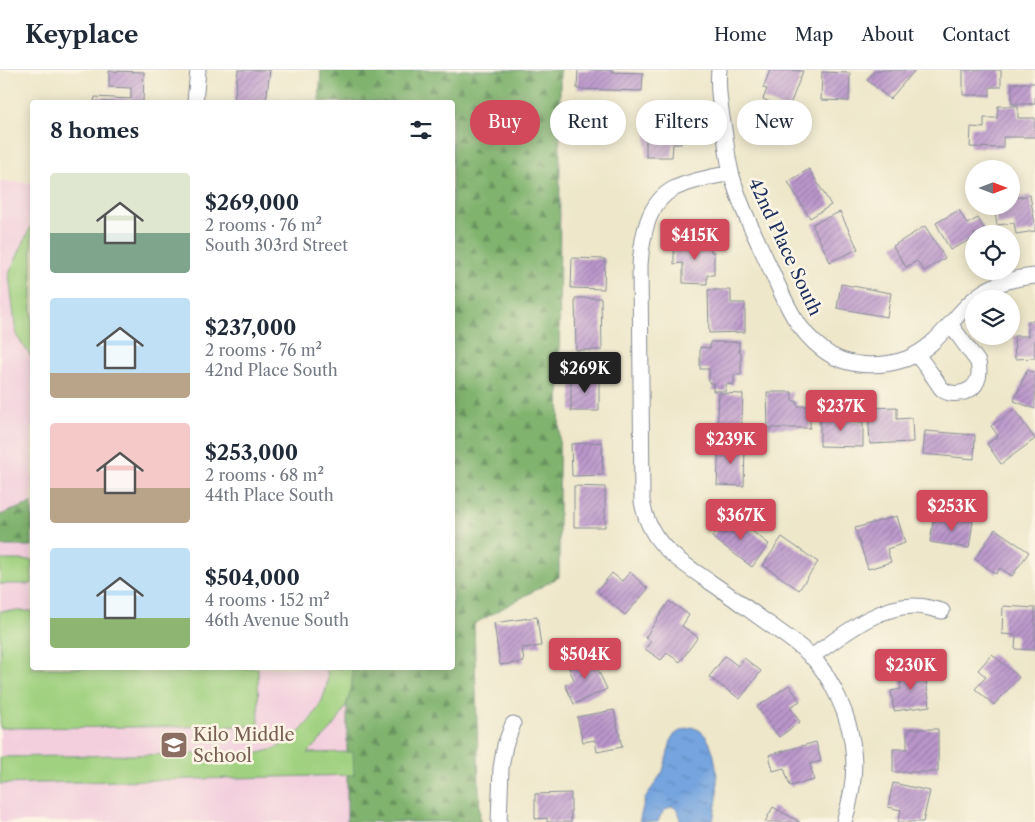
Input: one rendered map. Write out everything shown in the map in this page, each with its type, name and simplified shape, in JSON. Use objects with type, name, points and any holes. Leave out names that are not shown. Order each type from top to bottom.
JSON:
[{"type":"street","points":[[195,100],[198,70]]},
{"type":"street","name":"42nd Place South","points":[[719,70],[722,117],[731,173],[738,194],[748,222],[790,311],[811,340],[831,355],[844,361],[857,364],[888,363],[922,351],[936,340],[965,307]]},
{"type":"street","points":[[731,173],[690,183],[666,194],[656,204],[645,229],[640,265],[642,501],[646,520],[655,537],[665,548],[680,561],[795,643],[824,671],[833,685],[844,708],[853,742],[853,780],[850,802],[844,822]]},
{"type":"street","name":"42nd Place South","points":[[987,290],[1011,280],[1035,276]]},
{"type":"street","points":[[916,354],[942,389],[956,394],[963,393],[976,384],[980,370],[978,362],[950,324]]},
{"type":"street","points":[[811,657],[875,615],[886,611],[914,606],[942,611]]},
{"type":"street","points":[[498,822],[501,768],[505,745],[513,724]]},
{"type":"shaded area","points":[[0,181],[30,183],[30,504],[0,515]]},
{"type":"shaded area","name":"Kilo Middle School","points":[[0,546],[30,546],[30,670],[347,670],[347,822],[0,822]]},
{"type":"green space","points":[[321,70],[560,70],[560,100],[550,100],[550,145],[560,145],[559,577],[474,624],[480,822],[347,822],[347,670],[455,670],[455,100],[319,100]]},
{"type":"green space","points":[[30,228],[30,355],[16,335],[9,274]]},
{"type":"green space","points":[[30,504],[30,546],[0,546],[0,515]]},
{"type":"green space","points":[[0,560],[30,560],[30,584],[0,584]]},
{"type":"green space","points":[[0,611],[30,611],[30,670],[258,670],[259,726],[0,728]]},
{"type":"green space","points":[[327,670],[352,670],[350,694],[340,718],[329,732],[307,753],[353,752],[354,775],[0,784],[0,757],[259,753],[274,749],[295,736],[310,720],[321,702],[327,681]]},
{"type":"water","points":[[692,727],[705,735],[713,752],[717,799],[713,822],[680,822],[679,813],[672,806],[663,812],[658,822],[639,822],[645,799],[663,771],[672,737],[678,732]]},
{"type":"building","points":[[238,70],[270,70],[266,100],[234,100]]},
{"type":"building","points":[[578,70],[613,70],[613,72],[643,73],[642,91],[577,89]]},
{"type":"building","points":[[770,70],[803,71],[792,100],[765,100],[763,99],[767,89],[763,88]]},
{"type":"building","points":[[876,70],[915,70],[890,99],[867,80]]},
{"type":"building","points":[[963,70],[1001,70],[1001,87],[990,87],[990,95],[963,95]]},
{"type":"building","points":[[109,71],[144,72],[143,100],[94,100],[95,97],[131,99],[131,88],[109,87]]},
{"type":"building","points":[[822,72],[850,73],[849,101],[821,100]]},
{"type":"building","points":[[1012,83],[1035,83],[1035,104],[1012,104]]},
{"type":"building","points":[[998,106],[1018,106],[1018,118],[1035,118],[1035,137],[1003,137],[1003,148],[970,147],[971,127],[984,128],[984,118],[997,118]]},
{"type":"building","points":[[646,145],[673,145],[672,157],[646,157]]},
{"type":"building","points":[[809,169],[831,205],[810,218],[788,182]]},
{"type":"building","points":[[1030,195],[1035,231],[1020,233],[1020,225],[1014,225],[1014,223],[997,225],[995,215],[1020,215],[1020,197]]},
{"type":"building","points":[[959,210],[967,224],[978,218],[982,225],[965,225],[965,242],[950,250],[936,223]]},
{"type":"building","points":[[840,212],[858,249],[830,262],[812,224]]},
{"type":"building","points":[[925,226],[945,258],[924,271],[917,261],[906,267],[893,246]]},
{"type":"building","points":[[682,242],[711,242],[711,252],[714,252],[714,275],[707,275],[707,284],[683,283],[683,263],[674,264],[674,246],[682,246]]},
{"type":"building","points":[[572,258],[605,259],[604,289],[571,288]]},
{"type":"building","points":[[841,284],[891,293],[887,317],[837,308]]},
{"type":"building","points":[[708,290],[731,290],[731,303],[745,303],[745,332],[709,333]]},
{"type":"building","points":[[575,298],[601,298],[602,350],[576,350]]},
{"type":"building","points":[[1028,321],[1035,321],[1035,358],[1015,359],[1014,345],[1020,345],[1020,336],[1028,336]]},
{"type":"building","points":[[710,342],[739,342],[741,375],[734,375],[734,385],[726,384],[726,391],[713,391],[713,383],[709,383],[709,369],[700,369],[700,347],[710,348]]},
{"type":"building","points":[[1027,370],[1035,373],[1035,409],[1014,401]]},
{"type":"building","points":[[571,377],[599,377],[599,411],[571,411]]},
{"type":"building","points":[[767,392],[792,392],[792,401],[797,401],[797,406],[810,406],[810,428],[768,428]]},
{"type":"building","points":[[719,393],[743,394],[741,437],[717,436]]},
{"type":"building","points":[[897,407],[897,419],[912,418],[913,442],[870,444],[868,408]]},
{"type":"building","points":[[1014,409],[1035,439],[1001,464],[987,444],[998,436],[991,426]]},
{"type":"building","points":[[820,417],[852,417],[852,422],[863,422],[863,447],[820,446]]},
{"type":"building","points":[[925,431],[975,435],[974,459],[923,454]]},
{"type":"building","points":[[602,442],[603,475],[572,476],[571,444]]},
{"type":"building","points":[[719,444],[745,445],[744,486],[717,485]]},
{"type":"building","points":[[574,486],[605,487],[605,527],[574,527]]},
{"type":"building","points":[[729,514],[769,544],[752,567],[712,537]]},
{"type":"building","points":[[897,516],[905,543],[887,549],[891,562],[868,569],[855,528]]},
{"type":"building","points":[[934,516],[973,521],[969,548],[930,542]]},
{"type":"building","points":[[995,529],[1029,552],[1012,576],[1000,568],[996,574],[975,559]]},
{"type":"building","points":[[782,537],[818,562],[799,590],[763,565]]},
{"type":"building","points":[[630,572],[648,589],[625,615],[597,591],[612,573],[622,581]]},
{"type":"building","points":[[669,601],[689,615],[682,626],[698,637],[680,662],[667,653],[661,660],[645,649],[651,641],[645,638]]},
{"type":"building","points":[[1003,606],[1035,608],[1035,650],[1015,649],[1016,635],[1002,634]]},
{"type":"building","points":[[537,617],[541,646],[522,648],[524,662],[500,665],[494,623]]},
{"type":"building","points":[[992,654],[1019,677],[994,705],[975,689],[986,677],[978,670]]},
{"type":"building","points":[[591,655],[607,689],[574,704],[565,685],[574,680],[568,666]]},
{"type":"building","points":[[725,656],[738,666],[744,658],[761,671],[740,699],[709,677]]},
{"type":"building","points":[[924,669],[930,706],[894,711],[891,691],[901,689],[899,672]]},
{"type":"building","points":[[789,685],[800,701],[790,707],[800,722],[779,737],[757,707]]},
{"type":"building","points":[[614,710],[622,747],[597,752],[595,740],[583,742],[577,717]]},
{"type":"building","points":[[907,729],[938,729],[938,772],[893,772],[893,749],[907,749]]},
{"type":"building","points":[[816,742],[821,761],[810,764],[814,780],[790,786],[784,768],[773,771],[769,755]]},
{"type":"building","points":[[893,783],[930,791],[923,822],[898,822],[901,810],[888,807]]},
{"type":"building","points":[[571,793],[571,822],[547,822],[547,818],[535,819],[535,794]]},
{"type":"building","points":[[773,807],[800,822],[765,822]]},
{"type":"place","name":"Kilo Middle School","points":[[174,745]]}]
